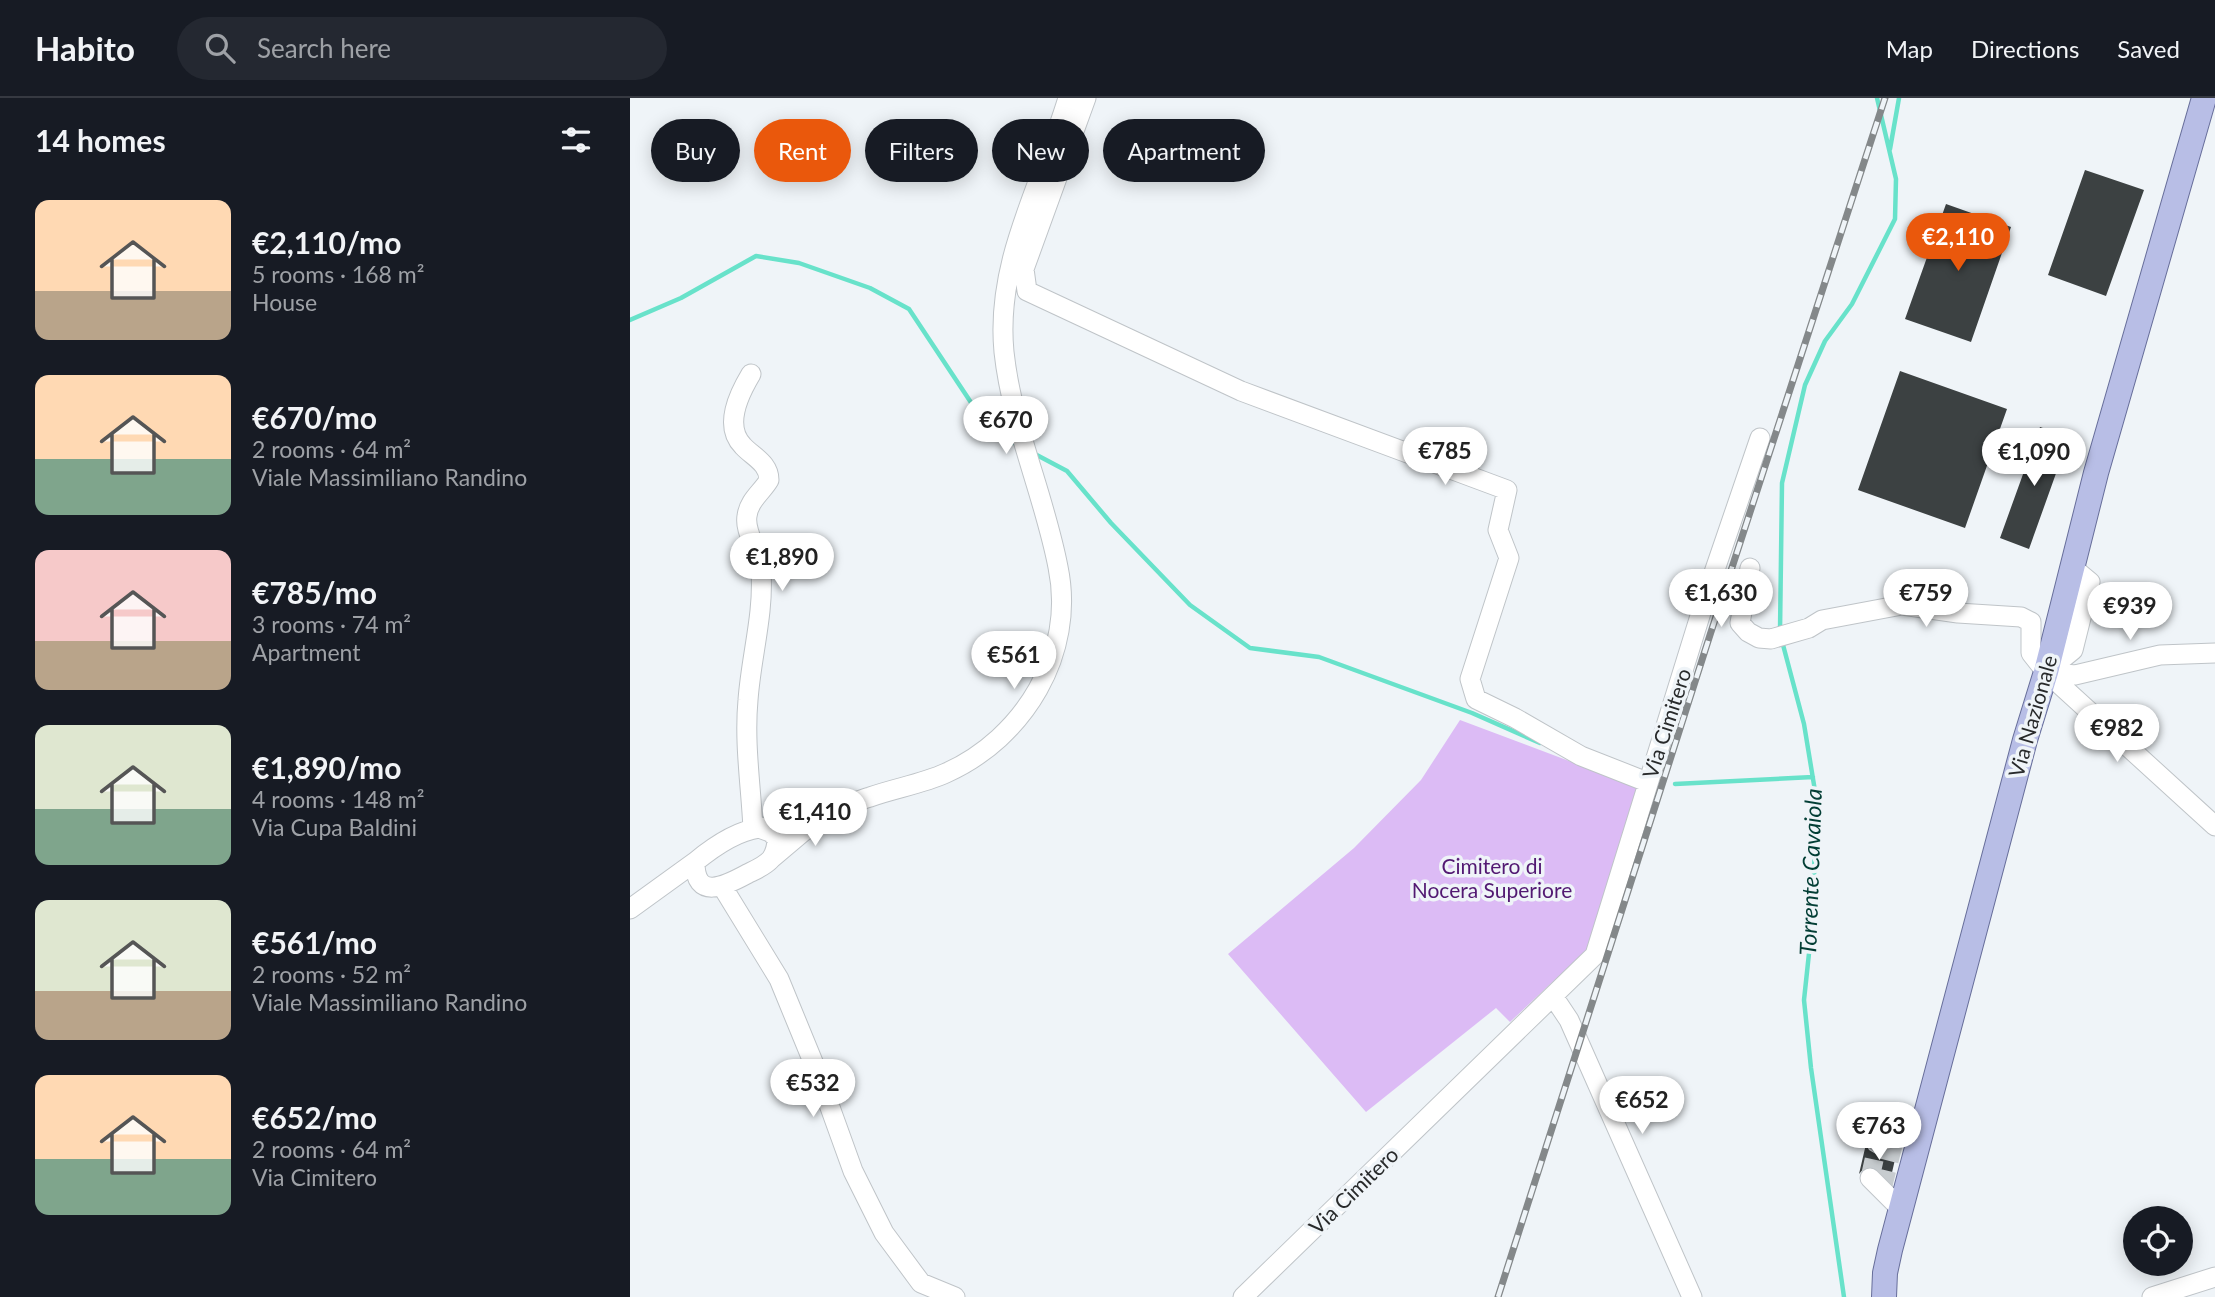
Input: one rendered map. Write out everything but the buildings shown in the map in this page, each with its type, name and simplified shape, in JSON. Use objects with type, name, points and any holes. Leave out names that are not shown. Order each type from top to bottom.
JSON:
[{"type":"main road","name":"Via Nazionale","points":[[1884,1297],[1885,1273],[1901,1209],[2025,740],[2046,673],[2096,473],[2204,98]]},
{"type":"street","points":[[633,907],[715,847],[756,828],[839,809],[946,773],[983,751],[997,739],[1018,720],[1036,695],[1057,644],[1062,621],[1062,600],[1058,567],[1016,418],[1004,351],[1005,299],[1016,239],[1068,98]]},
{"type":"street","points":[[1086,98],[1024,269],[1027,290],[1241,391],[1507,489],[1498,530],[1509,558],[1470,679],[1476,699],[1581,756],[1647,782]]},
{"type":"street","points":[[751,374],[743,386],[732,423],[741,445],[766,467],[769,474],[769,480],[751,501],[747,517],[747,532],[756,545],[761,569],[761,597],[747,702],[748,767],[756,828]]},
{"type":"street","name":"Via Cimitero","points":[[1243,1297],[1595,955],[1708,590],[1760,438]]},
{"type":"street","points":[[1750,568],[1740,622],[1748,632],[1759,638],[1779,637],[1809,628],[1822,620],[1902,605],[1958,613],[2021,617],[2031,622],[2031,653],[2046,673],[2215,825]]},
{"type":"street","points":[[2046,673],[2076,675],[2160,655],[2215,653]]},
{"type":"street","points":[[633,907],[683,890],[716,887],[757,869],[804,831],[839,809]]},
{"type":"street","points":[[756,828],[770,832],[777,838],[778,846],[770,860]]},
{"type":"street","points":[[695,862],[695,873],[700,883],[716,887],[779,979],[818,1074],[853,1171],[884,1233],[921,1283],[955,1297]]},
{"type":"street","points":[[1553,996],[1569,1020],[1692,1297]]},
{"type":"street","points":[[1878,1142],[1923,1128]]},
{"type":"street","points":[[1870,1178],[1901,1209]]},
{"type":"street","points":[[2152,1297],[2215,1277]]},
{"type":"green space","name":"Cimitero di Nocera Superiore","points":[[1460,720],[1633,785],[1639,790],[1596,941],[1510,1022],[1496,1008],[1366,1112],[1228,954],[1354,848],[1421,780]]},
{"type":"waterway","name":"Torrente Cavaiola","points":[[1780,632],[1782,483],[1805,385],[1825,341],[1852,304],[1895,219],[1896,179],[1877,98]]},
{"type":"waterway","points":[[1890,149],[1899,98]]},
{"type":"waterway","points":[[630,320],[681,298],[756,256],[799,263],[870,288],[909,309],[974,407],[1002,436],[1016,444]]},
{"type":"waterway","points":[[1033,453],[1067,471],[1111,523],[1190,605],[1250,648],[1319,657],[1472,713],[1540,743]]},
{"type":"waterway","name":"Torrente Cavaiola","points":[[1782,641],[1804,724],[1816,797],[1813,916],[1804,1000],[1811,1068],[1844,1297]]},
{"type":"waterway","points":[[1675,784],[1813,777]]},
{"type":"tunnel","points":[[1882,1189],[1895,1137]]},
{"type":"tunnel","points":[[1870,1178],[1878,1142]]},
{"type":"railway","points":[[1498,1297],[1885,98]]}]
